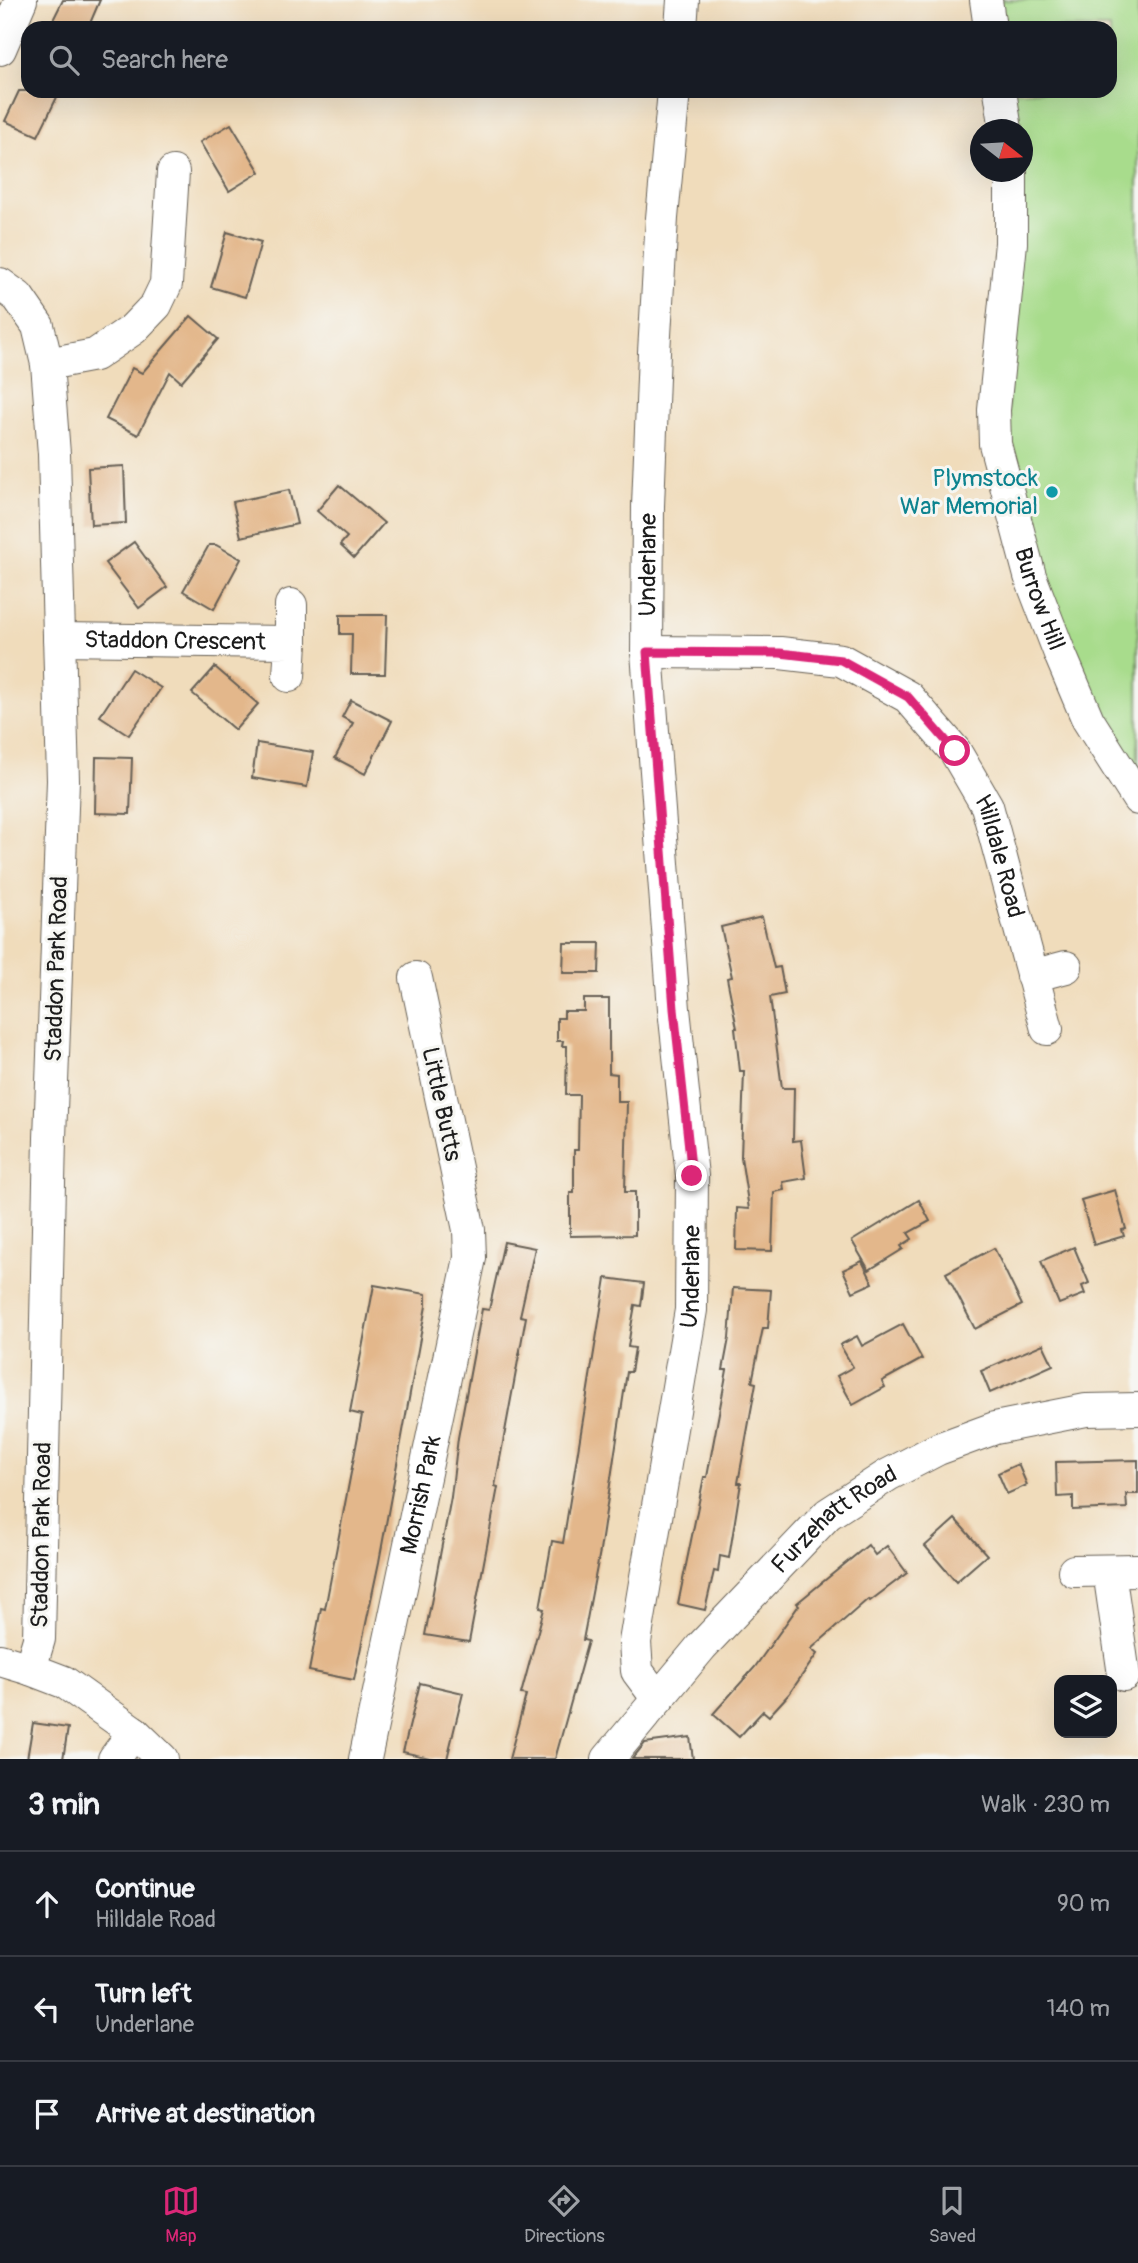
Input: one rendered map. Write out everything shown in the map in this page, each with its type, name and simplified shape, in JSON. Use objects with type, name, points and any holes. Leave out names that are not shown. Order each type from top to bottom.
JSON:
[{"type":"street","points":[[0,49],[21,0]]},
{"type":"street","points":[[682,21],[683,0]]},
{"type":"street","points":[[986,0],[989,21]]},
{"type":"street","name":"Underlane","points":[[658,1699],[637,1671],[635,1642],[691,1310],[692,1176],[674,1009],[647,652],[648,506],[654,352],[662,218],[673,98]]},
{"type":"street","points":[[1001,98],[1004,119]]},
{"type":"street","points":[[47,364],[95,355],[133,329],[156,305],[166,284],[183,210],[173,172]]},
{"type":"street","name":"Burrow Hill","points":[[1011,182],[1012,243],[994,410],[995,443],[1030,576],[1060,654],[1088,720],[1138,799]]},
{"type":"street","name":"Staddon Park Road","points":[[0,284],[18,296],[38,326],[47,364],[54,454],[63,780],[50,1138],[39,1639],[30,1669]]},
{"type":"street","name":"Staddon Crescent","points":[[289,676],[291,605]]},
{"type":"street","name":"Staddon Crescent","points":[[59,639],[290,642]]},
{"type":"street","name":"Hilldale Road","points":[[647,652],[780,653],[841,660],[908,697],[955,751],[987,806],[1046,1029]]},
{"type":"street","points":[[1032,976],[1066,967]]},
{"type":"street","name":"Little Butts","points":[[416,978],[469,1230]]},
{"type":"street","name":"Morrish Park","points":[[365,1759],[470,1258],[469,1230]]},
{"type":"street","name":"Furzehatt Road","points":[[608,1759],[711,1637],[828,1514],[888,1475],[937,1449],[995,1428],[1086,1410],[1138,1409]]},
{"type":"street","points":[[1074,1571],[1123,1570],[1124,1675]]},
{"type":"street","points":[[0,1660],[64,1682],[134,1732],[162,1759]]},
{"type":"street","points":[[114,1759],[134,1732]]},
{"type":"green space","points":[[995,0],[1138,0],[1138,777],[1100,722],[1061,629],[1005,444],[1022,182],[1033,182],[1033,119],[1013,119],[1010,98],[1117,98],[1117,21],[998,21]]},
{"type":"building","points":[[63,0],[100,0],[91,21],[52,21]]},
{"type":"building","points":[[19,91],[21,98],[57,98],[38,136],[5,121]]},
{"type":"building","points":[[231,124],[260,172],[229,191],[200,142]]},
{"type":"building","points":[[227,232],[261,242],[245,297],[211,287]]},
{"type":"building","points":[[191,316],[218,339],[181,382],[170,372],[138,435],[106,419],[132,368],[142,373]]},
{"type":"building","points":[[124,466],[126,523],[91,525],[88,468]]},
{"type":"building","points":[[339,485],[384,523],[354,558],[340,545],[347,537],[317,511]]},
{"type":"building","points":[[289,490],[297,524],[241,537],[233,502]]},
{"type":"building","points":[[134,542],[167,587],[139,608],[105,563]]},
{"type":"building","points":[[209,545],[216,545],[241,559],[214,609],[183,591]]},
{"type":"building","points":[[340,615],[387,615],[385,674],[351,674],[352,634],[340,634]]},
{"type":"building","points":[[215,667],[258,704],[235,730],[192,693]]},
{"type":"building","points":[[131,669],[161,688],[129,735],[100,716]]},
{"type":"building","points":[[351,700],[392,721],[365,774],[335,758],[353,723],[342,717]]},
{"type":"building","points":[[257,743],[313,752],[307,787],[252,778]]},
{"type":"building","points":[[96,757],[132,758],[130,814],[95,813]]},
{"type":"building","points":[[762,917],[774,968],[780,967],[785,994],[770,997],[782,1088],[794,1088],[793,1141],[801,1140],[806,1178],[783,1182],[784,1190],[774,1192],[772,1251],[736,1250],[737,1208],[749,1209],[741,1157],[744,1071],[740,1071],[737,1028],[727,978],[732,977],[721,927]]},
{"type":"building","points":[[564,943],[600,943],[599,973],[563,973]]},
{"type":"building","points":[[584,999],[609,999],[609,1073],[617,1074],[617,1102],[627,1102],[625,1192],[635,1192],[635,1235],[570,1236],[570,1193],[574,1193],[574,1150],[578,1150],[579,1095],[566,1095],[567,1046],[562,1046],[563,1041],[557,1041],[557,1018],[564,1018],[564,1011],[584,1011]]},
{"type":"building","points":[[1115,1190],[1126,1229],[1122,1230],[1124,1236],[1094,1245],[1081,1200]]},
{"type":"building","points":[[919,1200],[930,1221],[908,1233],[912,1239],[901,1246],[903,1249],[869,1270],[852,1241]]},
{"type":"building","points":[[504,1242],[535,1248],[520,1316],[526,1317],[469,1642],[425,1635],[482,1309],[489,1310]]},
{"type":"building","points":[[1074,1247],[1089,1283],[1082,1286],[1085,1294],[1059,1304],[1041,1261]]},
{"type":"building","points":[[994,1248],[1022,1305],[975,1329],[946,1273]]},
{"type":"building","points":[[862,1261],[873,1283],[853,1292],[843,1270]]},
{"type":"building","points":[[606,1278],[644,1283],[641,1306],[635,1305],[631,1327],[628,1347],[635,1348],[631,1372],[627,1372],[600,1551],[583,1640],[588,1641],[555,1759],[509,1759],[526,1695],[521,1694],[544,1609],[540,1608],[552,1541],[563,1543]]},
{"type":"building","points":[[374,1285],[426,1294],[426,1306],[379,1562],[354,1680],[309,1671],[321,1608],[325,1609],[362,1415],[350,1412]]},
{"type":"building","points":[[733,1288],[771,1290],[768,1328],[763,1328],[752,1382],[756,1383],[738,1483],[741,1483],[729,1558],[720,1556],[718,1572],[714,1571],[705,1610],[678,1604],[704,1477],[707,1477],[727,1370],[723,1370]]},
{"type":"building","points":[[903,1324],[922,1359],[882,1381],[885,1387],[853,1405],[837,1376],[853,1367],[840,1345],[857,1336],[862,1346]]},
{"type":"building","points":[[1043,1344],[1053,1365],[990,1393],[981,1371]]},
{"type":"building","points":[[1138,1460],[1138,1494],[1126,1494],[1127,1508],[1073,1510],[1073,1496],[1057,1497],[1056,1462]]},
{"type":"building","points":[[1018,1464],[1027,1485],[1007,1494],[998,1473]]},
{"type":"building","points":[[955,1519],[987,1555],[956,1582],[925,1546]]},
{"type":"building","points":[[868,1545],[875,1555],[887,1546],[907,1573],[870,1601],[868,1599],[811,1649],[817,1654],[789,1694],[769,1716],[763,1711],[739,1737],[713,1714],[755,1667],[799,1605],[797,1603]]},
{"type":"building","points":[[420,1683],[463,1693],[447,1759],[403,1752]]},
{"type":"building","points":[[33,1723],[68,1728],[63,1759],[27,1759]]},
{"type":"building","points":[[690,1737],[693,1759],[632,1759],[645,1743]]},
{"type":"place","name":"Plymstock War Memorial","points":[[1052,492]]},
{"type":"route","points":[[692,1176],[674,1009],[647,652],[780,653],[841,660],[908,697],[955,751]]}]
